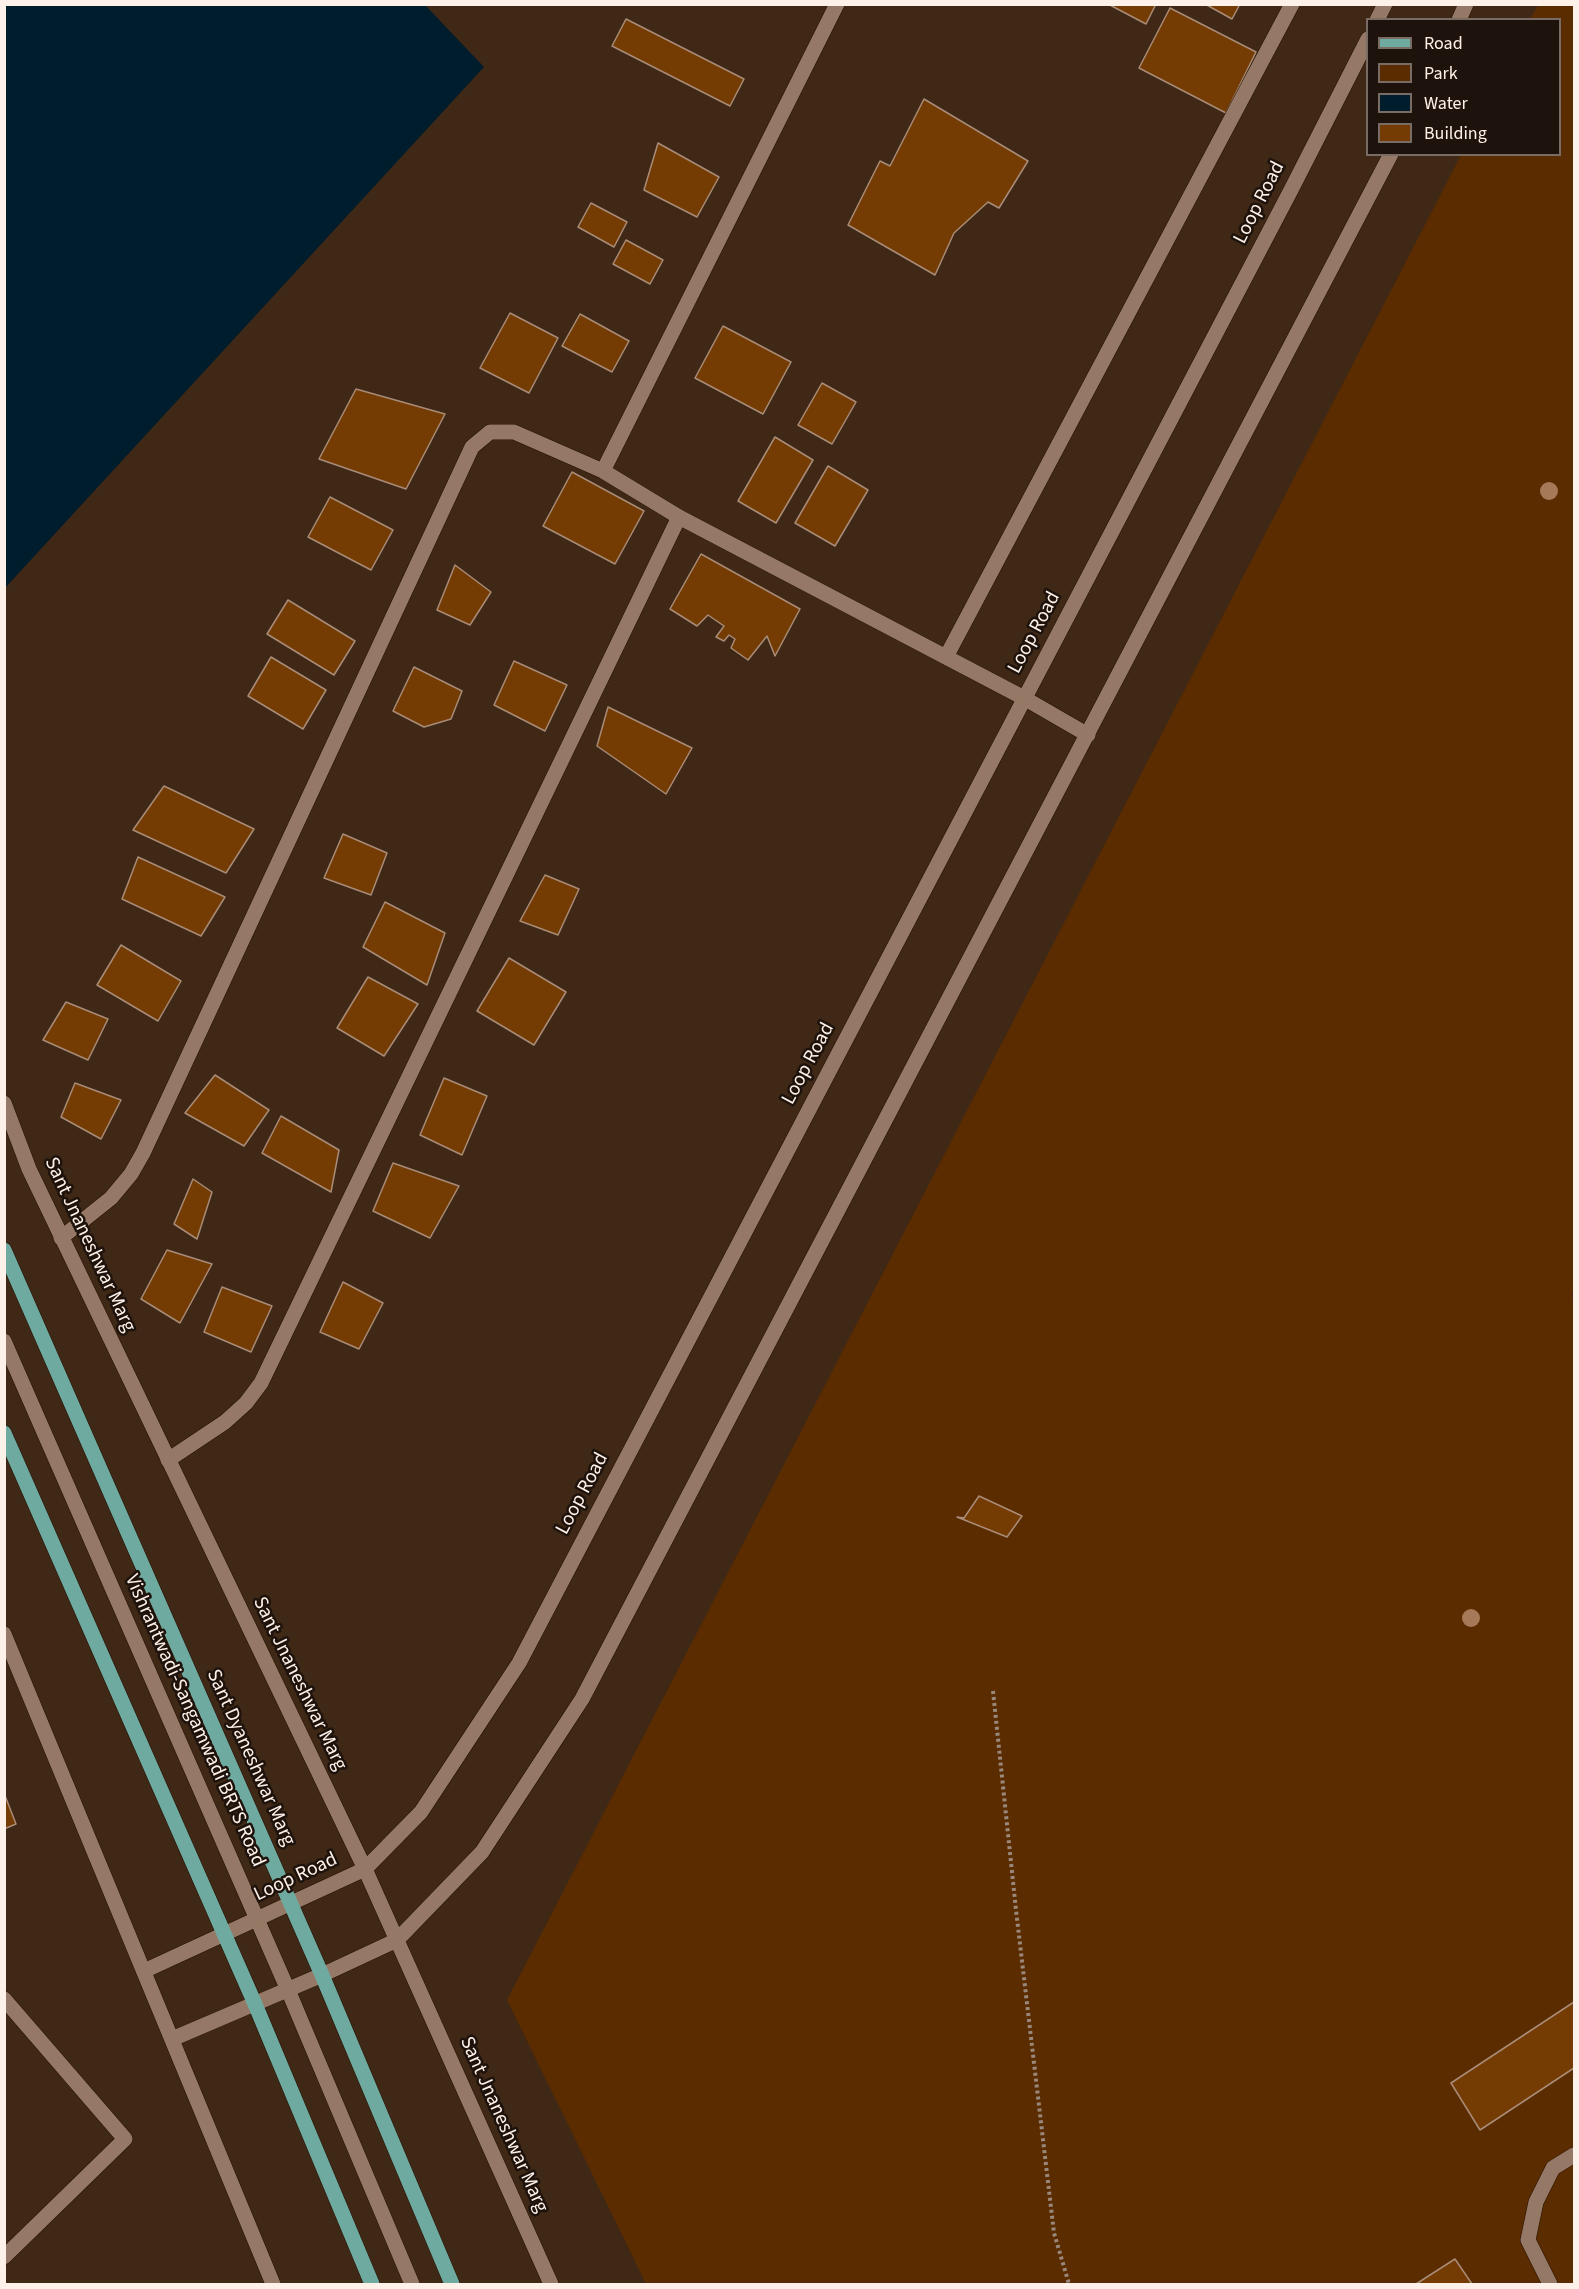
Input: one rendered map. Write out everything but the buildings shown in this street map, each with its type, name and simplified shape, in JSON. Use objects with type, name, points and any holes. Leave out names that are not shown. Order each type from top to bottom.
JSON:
[{"type":"main road","name":"Sant Dyaneshwar Marg","points":[[4,1250],[291,1903],[452,2284]]},
{"type":"main road","points":[[4,1433],[255,2004],[372,2284]]},
{"type":"street","points":[[603,471],[837,4]]},
{"type":"street","points":[[946,657],[1292,4]]},
{"type":"street","points":[[1378,18],[1385,4]]},
{"type":"street","points":[[1460,18],[1466,4]]},
{"type":"street","name":"Loop Road","points":[[144,1971],[364,1869],[420,1812],[519,1663],[1366,43]]},
{"type":"street","points":[[172,2039],[288,1990],[397,1940],[482,1852],[582,1699],[1390,156]]},
{"type":"street","points":[[61,1238],[111,1198],[131,1174],[143,1153],[472,447],[490,432],[514,432],[603,471],[679,516],[1024,698],[1088,735]]},
{"type":"street","points":[[168,1460],[225,1422],[246,1403],[261,1383],[679,516]]},
{"type":"street","name":"Sant Jnaneshwar Marg","points":[[4,1103],[28,1169],[364,1869],[551,2284]]},
{"type":"street","name":"Vishrantwadi-Sangamwadi BRTS Road","points":[[4,1341],[258,1919],[412,2284]]},
{"type":"street","points":[[4,1634],[273,2284]]},
{"type":"street","points":[[4,1999],[125,2139],[4,2257]]},
{"type":"street","points":[[1550,2284],[1528,2240],[1536,2202],[1553,2168],[1575,2155]]},
{"type":"path","points":[[993,1691],[1054,2233],[1069,2284]]},
{"type":"green space","points":[[1538,5],[1574,5],[1574,1290],[1572,1295],[1574,1304],[1574,2284],[646,2284],[507,2000],[1460,156],[1561,156],[1561,18],[1531,18]]},
{"type":"water","points":[[5,4],[425,5],[484,67],[5,588]]}]
